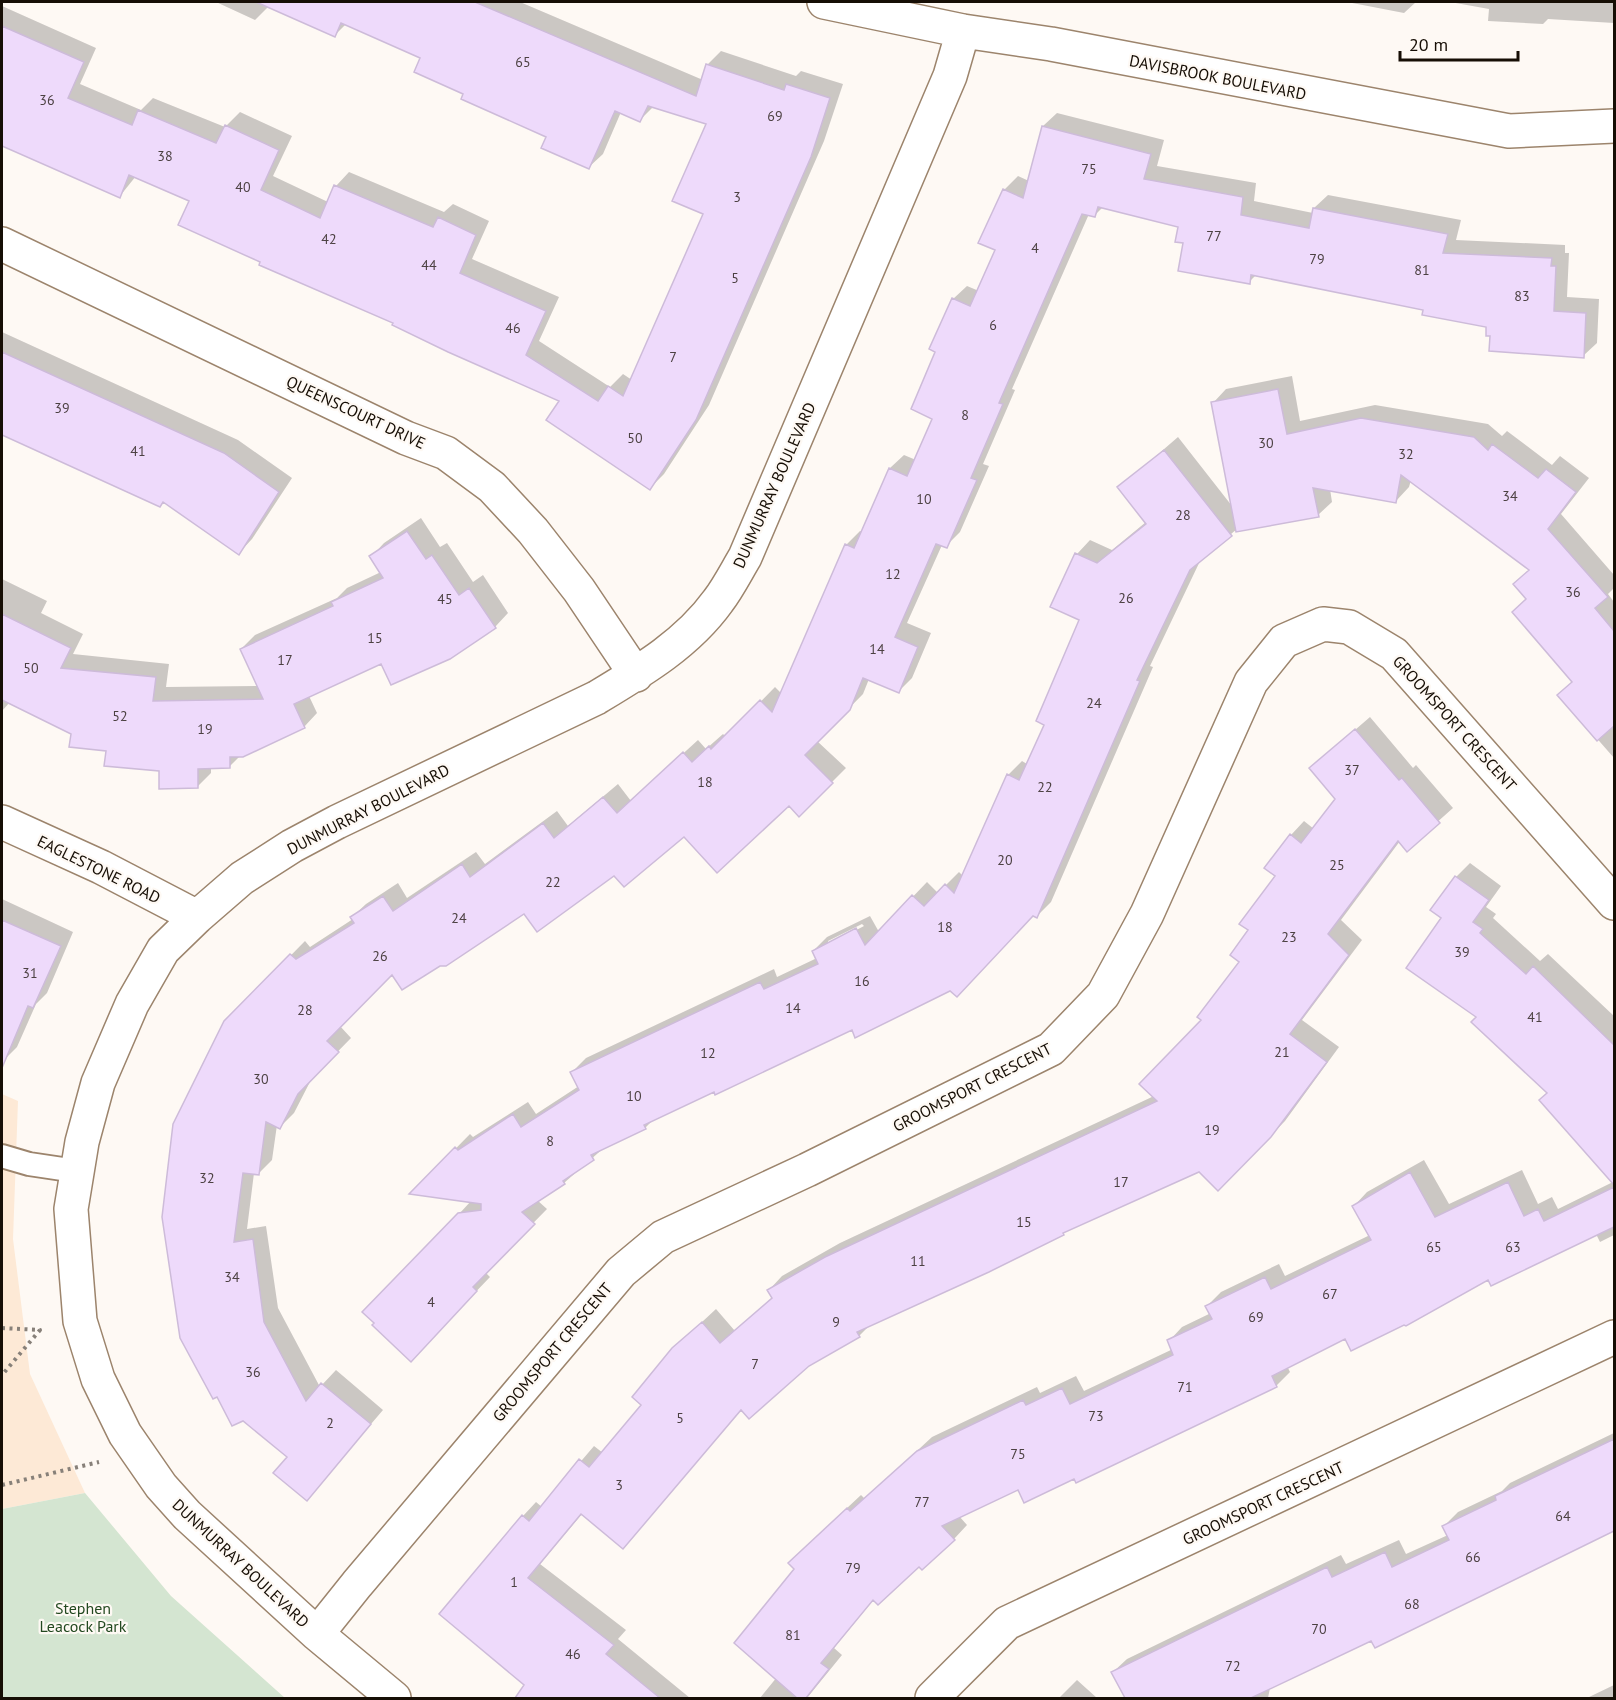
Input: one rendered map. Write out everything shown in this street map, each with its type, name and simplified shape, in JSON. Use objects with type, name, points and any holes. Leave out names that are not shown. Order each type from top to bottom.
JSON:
[{"type":"street","name":"DAVISBROOK BOULEVARD","points":[[824,2],[963,31],[1051,44],[1509,131],[1614,126]]},
{"type":"street","name":"DUNMURRAY BOULEVARD","points":[[394,1698],[317,1634],[187,1515],[161,1486],[137,1453],[98,1379],[83,1334],[77,1297],[71,1209],[76,1171],[98,1083],[132,1004],[163,950],[242,878],[292,846],[391,795],[596,698],[636,675],[680,643],[718,602],[745,557],[950,76],[963,31]]},
{"type":"street","name":"QUEENSCOURT DRIVE","points":[[2,244],[406,438],[446,453],[492,487],[533,531],[579,590],[636,675]]},
{"type":"street","name":"GROOMSPORT CRESCENT","points":[[317,1634],[621,1272],[663,1237],[807,1170],[1051,1049],[1103,995],[1147,914],[1251,682],[1284,641],[1323,624],[1349,627],[1394,654],[1614,903]]},
{"type":"street","name":"EAGLESTONE ROAD","points":[[2,822],[101,867],[197,917]]},
{"type":"street","name":"GROOMSPORT CRESCENT","points":[[932,1698],[1007,1623],[1614,1337]]},
{"type":"lane","points":[[2,1156],[30,1164],[76,1171]]},
{"type":"path","points":[[2,1328],[40,1330],[2,1375]]},
{"type":"path","points":[[2,1485],[137,1453]]},
{"type":"shaded area","points":[[2,1094],[18,1101],[13,1239],[30,1374],[85,1493],[2,1509]]},
{"type":"green space","name":"Stephen Leacock Park","points":[[85,1493],[171,1596],[285,1698],[2,1698],[2,1509]]},
{"type":"building","points":[[256,2],[475,2],[696,96],[706,64],[784,90],[786,84],[830,98],[811,157],[696,420],[650,490],[546,420],[559,401],[448,352],[392,325],[393,323],[259,265],[260,262],[178,225],[189,201],[129,175],[120,198],[2,146],[2,26],[84,62],[68,98],[132,125],[138,110],[216,143],[225,125],[279,150],[261,190],[320,218],[334,185],[433,227],[438,217],[476,235],[460,273],[546,311],[526,355],[598,401],[608,386],[623,396],[703,214],[672,201],[706,124],[648,106],[640,122],[615,111],[589,169],[541,148],[546,137],[461,99],[463,94],[414,72],[420,58],[341,23],[335,37]]},
{"type":"building","points":[[1042,126],[1151,154],[1144,179],[1243,197],[1241,215],[1309,228],[1313,208],[1448,234],[1443,253],[1552,258],[1551,266],[1556,266],[1554,311],[1586,313],[1584,358],[1489,351],[1490,336],[1486,336],[1486,327],[1422,315],[1423,310],[1251,275],[1250,284],[1178,271],[1183,243],[1175,242],[1178,227],[1098,207],[1095,217],[1082,214],[999,403],[1003,404],[971,478],[977,480],[947,548],[936,544],[895,637],[918,647],[899,693],[863,678],[850,710],[805,755],[833,783],[799,817],[789,806],[717,873],[684,837],[624,887],[614,876],[537,932],[524,914],[446,966],[440,966],[402,990],[392,975],[327,1041],[339,1052],[298,1094],[280,1129],[266,1122],[259,1175],[243,1173],[234,1242],[253,1239],[264,1322],[306,1401],[321,1383],[371,1424],[307,1501],[273,1473],[287,1457],[243,1421],[232,1426],[217,1397],[213,1399],[180,1338],[162,1217],[173,1124],[224,1021],[290,954],[296,959],[354,923],[350,917],[383,896],[393,911],[462,864],[470,877],[543,823],[554,838],[603,797],[617,813],[683,752],[692,762],[709,746],[711,749],[760,700],[772,712],[845,544],[854,548],[889,468],[907,476],[932,419],[911,409],[935,352],[929,349],[952,298],[970,306],[995,250],[978,243],[1003,189],[1023,198]]},
{"type":"building","points":[[2,352],[224,453],[279,492],[239,555],[163,502],[160,507],[2,435]]},
{"type":"building","points":[[1278,389],[1287,434],[1361,418],[1474,437],[1488,450],[1492,444],[1538,478],[1546,469],[1576,492],[1548,529],[1608,597],[1595,608],[1614,631],[1614,726],[1597,741],[1557,695],[1572,682],[1512,612],[1526,599],[1513,584],[1529,570],[1401,475],[1396,503],[1313,488],[1319,517],[1236,532],[1211,402]]},
{"type":"building","points":[[1164,450],[1232,536],[1190,570],[1137,680],[1140,681],[1037,918],[1033,916],[957,997],[950,991],[855,1038],[852,1030],[715,1095],[714,1092],[644,1125],[646,1129],[591,1155],[594,1160],[563,1181],[565,1184],[522,1212],[535,1224],[473,1287],[477,1291],[411,1362],[372,1325],[374,1323],[362,1312],[458,1213],[481,1210],[481,1204],[409,1194],[455,1147],[458,1150],[513,1114],[521,1127],[579,1090],[570,1072],[760,982],[764,989],[818,964],[812,951],[856,928],[865,945],[912,895],[924,906],[945,884],[954,893],[1007,774],[1019,780],[1044,725],[1036,721],[1079,620],[1050,607],[1075,553],[1097,563],[1146,524],[1117,487]]},
{"type":"building","points":[[407,531],[426,559],[432,555],[459,595],[469,588],[496,628],[450,659],[391,685],[381,664],[294,704],[305,728],[243,757],[230,757],[230,768],[198,769],[198,788],[159,789],[159,771],[104,766],[106,751],[69,747],[71,734],[2,700],[2,614],[71,648],[61,668],[156,677],[153,701],[263,699],[240,649],[333,606],[331,602],[383,578],[369,556]]},
{"type":"building","points":[[1355,729],[1399,780],[1402,778],[1440,823],[1407,852],[1398,841],[1328,934],[1349,955],[1290,1034],[1327,1062],[1271,1137],[1218,1191],[1199,1172],[1063,1233],[1064,1235],[989,1272],[857,1332],[860,1337],[809,1366],[749,1419],[741,1410],[623,1549],[581,1514],[528,1578],[614,1645],[606,1654],[660,1698],[515,1698],[524,1685],[439,1614],[522,1515],[529,1521],[579,1459],[589,1467],[641,1405],[632,1397],[672,1348],[702,1322],[720,1343],[772,1298],[767,1290],[825,1257],[1157,1101],[1139,1084],[1201,1020],[1197,1017],[1239,962],[1230,955],[1248,930],[1239,924],[1275,876],[1264,868],[1290,834],[1301,843],[1335,799],[1309,768]]},
{"type":"building","points":[[1455,876],[1489,900],[1473,922],[1483,929],[1480,933],[1526,974],[1533,966],[1614,1045],[1614,1185],[1539,1100],[1547,1093],[1471,1022],[1476,1017],[1406,968],[1441,918],[1430,910]]},
{"type":"building","points":[[2,920],[61,946],[33,1008],[28,1006],[2,1068]]},
{"type":"building","points":[[1410,1172],[1435,1217],[1508,1182],[1524,1216],[1538,1209],[1544,1221],[1614,1187],[1614,1227],[1491,1286],[1488,1280],[1406,1326],[1351,1351],[1345,1339],[1272,1376],[1277,1387],[1076,1483],[1074,1479],[1024,1503],[1018,1490],[942,1526],[955,1540],[922,1570],[919,1567],[878,1605],[873,1600],[821,1663],[829,1669],[806,1698],[797,1698],[734,1643],[794,1569],[788,1563],[847,1508],[850,1511],[917,1451],[1023,1400],[1026,1405],[1062,1388],[1070,1404],[1173,1355],[1167,1340],[1212,1319],[1205,1306],[1265,1277],[1271,1289],[1371,1240],[1352,1206]]},
{"type":"building","points":[[1614,1439],[1614,1531],[1375,1648],[1371,1641],[1251,1698],[1125,1698],[1111,1672],[1327,1567],[1332,1577],[1385,1552],[1392,1567],[1449,1540],[1442,1526],[1496,1500],[1495,1496]]}]
